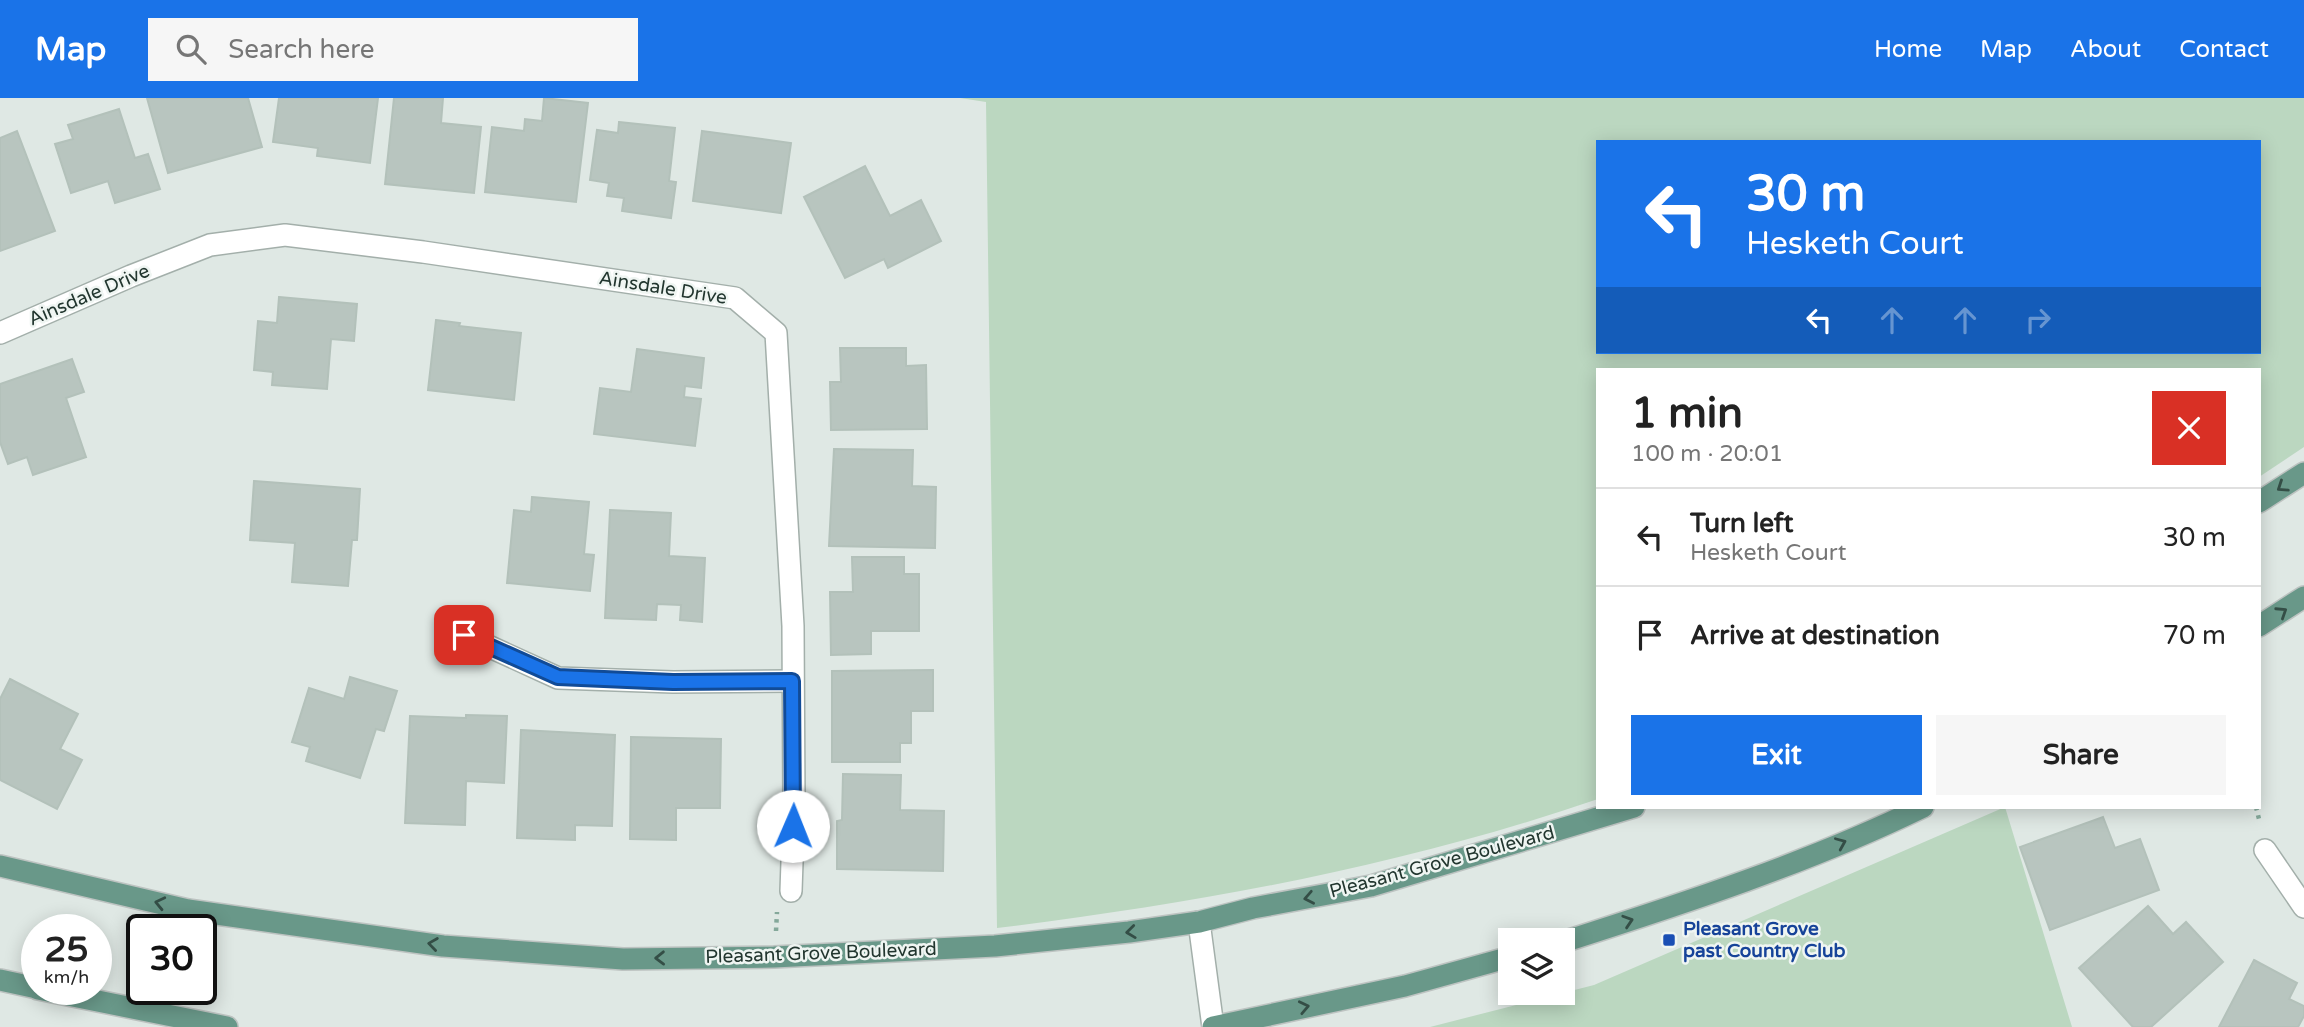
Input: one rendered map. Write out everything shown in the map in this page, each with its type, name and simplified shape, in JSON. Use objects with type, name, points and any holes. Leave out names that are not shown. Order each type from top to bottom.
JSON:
[{"type":"main road","points":[[2261,501],[2304,473]]},
{"type":"main road","points":[[2261,625],[2304,597]]},
{"type":"main road","name":"Pleasant Grove Boulevard","points":[[0,866],[188,910],[443,946],[623,958],[774,957],[995,946],[1199,922],[1253,908],[1371,886],[1627,809]]},
{"type":"main road","points":[[1575,938],[1674,907],[1811,856],[1918,809]]},
{"type":"main road","points":[[1213,1027],[1405,986],[1498,960]]},
{"type":"main road","points":[[0,980],[21,985]]},
{"type":"main road","points":[[112,1004],[227,1027]]},
{"type":"street","name":"Ainsdale Drive","points":[[0,334],[131,276],[210,245],[285,235],[423,252],[735,298],[776,333],[793,626],[794,804],[791,891]]},
{"type":"street","points":[[464,635],[558,677],[673,682],[792,681]]},
{"type":"street","points":[[2265,850],[2304,906]]},
{"type":"street","points":[[1199,922],[1213,1027]]},
{"type":"green space","points":[[960,98],[2304,98],[2304,447],[2261,476],[2261,368],[1596,368],[1596,800],[1525,823],[1376,863],[1150,907],[997,928],[986,102]]},
{"type":"green space","points":[[2006,809],[2072,1027],[1430,1027],[1516,1005],[1575,1005],[1575,990],[1594,985]]},
{"type":"building","points":[[147,98],[248,98],[262,147],[168,173]]},
{"type":"building","points":[[279,98],[378,98],[370,163],[317,156],[318,148],[273,142]]},
{"type":"building","points":[[394,98],[443,98],[441,123],[481,127],[474,193],[385,184]]},
{"type":"building","points":[[544,98],[588,103],[576,202],[485,192],[492,127],[524,131],[525,119],[542,121]]},
{"type":"building","points":[[119,109],[135,158],[148,154],[160,189],[115,203],[108,181],[71,193],[55,144],[73,139],[68,125]]},
{"type":"building","points":[[619,122],[675,128],[669,181],[676,182],[671,218],[622,211],[624,198],[607,196],[609,183],[590,180],[597,130],[618,133]]},
{"type":"building","points":[[17,131],[55,231],[0,251],[0,138]]},
{"type":"building","points":[[702,131],[791,143],[781,213],[693,201]]},
{"type":"building","points":[[865,166],[890,216],[921,200],[941,241],[888,268],[884,259],[845,278],[804,197]]},
{"type":"building","points":[[279,297],[357,304],[354,341],[331,339],[327,389],[272,385],[273,372],[254,370],[258,321],[277,323]]},
{"type":"building","points":[[436,320],[460,323],[459,326],[521,333],[514,400],[428,390]]},
{"type":"building","points":[[840,348],[906,348],[906,366],[926,365],[927,429],[831,430],[830,382],[841,382]]},
{"type":"building","points":[[637,349],[704,358],[701,388],[685,386],[684,397],[701,399],[695,446],[594,434],[600,388],[631,392]]},
{"type":"building","points":[[72,359],[84,392],[66,398],[86,457],[33,475],[27,457],[8,464],[0,442],[0,384]]},
{"type":"building","points":[[834,449],[913,450],[912,486],[936,487],[935,548],[829,546]]},
{"type":"building","points":[[254,481],[360,489],[357,540],[352,540],[348,586],[292,582],[295,543],[250,540]]},
{"type":"building","points":[[532,497],[589,502],[584,554],[594,555],[590,591],[507,583],[514,510],[531,512]]},
{"type":"building","points":[[610,510],[671,513],[669,556],[705,558],[702,622],[680,620],[681,605],[657,604],[656,620],[605,618]]},
{"type":"building","points":[[852,557],[904,557],[904,574],[919,574],[919,631],[871,631],[871,654],[831,655],[830,592],[853,592]]},
{"type":"building","points":[[933,670],[933,711],[911,711],[911,743],[900,743],[900,762],[832,762],[832,671]]},
{"type":"building","points":[[350,677],[397,691],[384,731],[376,729],[360,778],[306,761],[310,747],[292,742],[309,688],[344,699]]},
{"type":"building","points":[[10,679],[78,714],[60,749],[82,760],[57,809],[0,780],[0,699]]},
{"type":"building","points":[[466,715],[507,716],[504,783],[466,781],[465,825],[405,823],[410,716],[466,718]]},
{"type":"building","points":[[521,730],[615,735],[612,826],[575,825],[575,840],[517,838]]},
{"type":"building","points":[[631,737],[721,739],[720,808],[676,808],[676,840],[630,839]]},
{"type":"building","points":[[843,774],[901,775],[900,810],[944,811],[943,871],[837,869],[837,821],[842,820]]},
{"type":"building","points":[[2103,817],[2115,848],[2140,839],[2159,890],[2050,930],[2020,847]]},
{"type":"building","points":[[2148,906],[2173,934],[2186,922],[2223,962],[2151,1027],[2133,1027],[2079,968]]},
{"type":"building","points":[[2254,960],[2297,983],[2289,999],[2304,1006],[2304,1016],[2298,1027],[2219,1027]]},
{"type":"place","name":"Pleasant Grove past Country Club","points":[[1669,940]]},
{"type":"route","points":[[464,635],[558,677],[673,682],[792,681],[793,826]]}]
